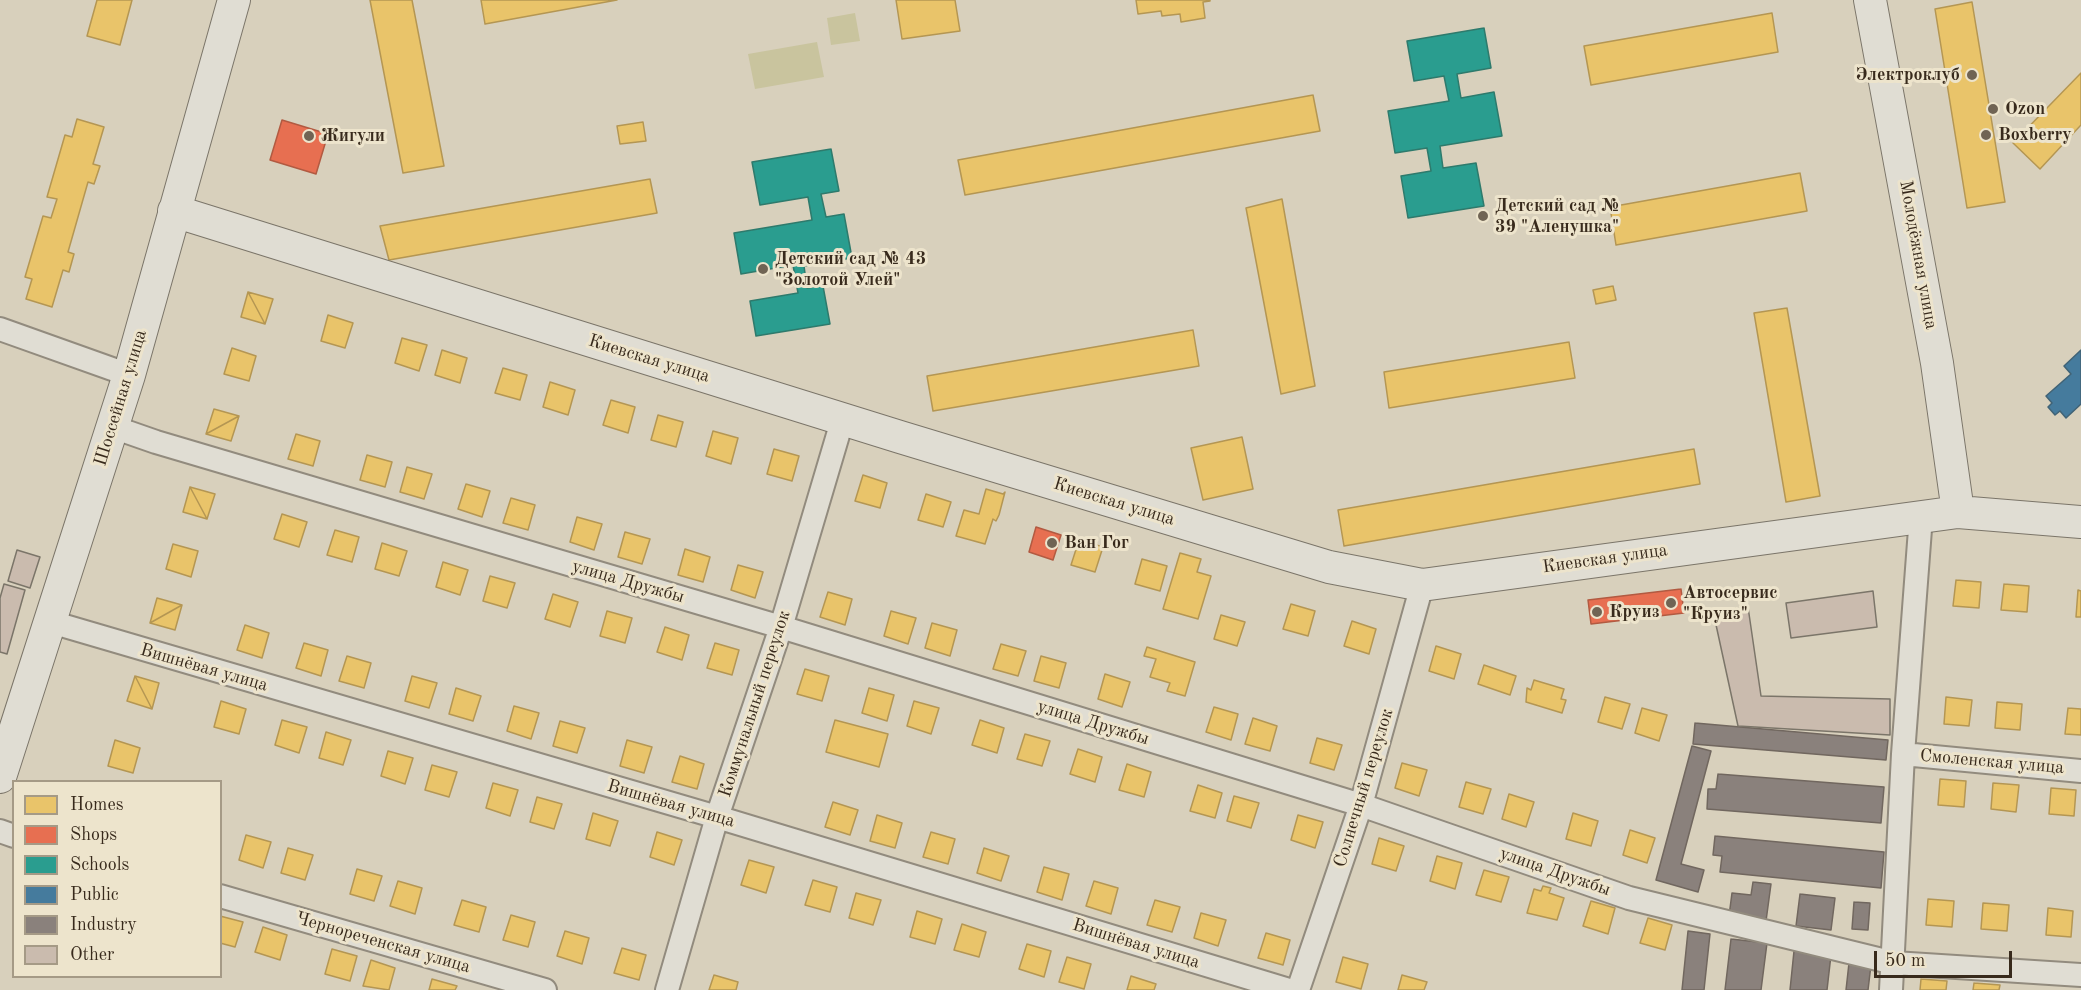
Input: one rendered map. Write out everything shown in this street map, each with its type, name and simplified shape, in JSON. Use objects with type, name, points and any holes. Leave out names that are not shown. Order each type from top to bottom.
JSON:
[{"type":"main road","name":"Молодёжная улица","points":[[1870,0],[1937,363],[1958,512]]},
{"type":"main road","name":"Шоссейная улица","points":[[0,777],[129,375],[233,5]]},
{"type":"main road","name":"Киевская улица","points":[[174,210],[1329,567],[1422,585],[1958,512],[2081,522]]},
{"type":"street","points":[[0,329],[129,375]]},
{"type":"street","name":"Коммунальный переулок","points":[[667,990],[717,817],[781,627],[843,418]]},
{"type":"street","name":"улица Дружбы","points":[[113,427],[167,446],[781,627],[1361,805],[1629,898],[1894,963],[2081,975]]},
{"type":"street","points":[[1891,990],[1904,754],[1921,516]]},
{"type":"street","name":"Солнечный переулок","points":[[1298,990],[1361,805],[1422,585]]},
{"type":"street","name":"Вишнёвая улица","points":[[51,622],[717,817],[1289,990]]},
{"type":"street","name":"Смоленская улица","points":[[1904,754],[2081,771]]},
{"type":"street","name":"Чернореченская улица","points":[[222,898],[545,990]]},
{"type":"shaded area","points":[[855,13],[860,41],[831,45],[827,18]]},
{"type":"shaded area","points":[[817,42],[824,77],[755,89],[748,54]]},
{"type":"building: Homes","points":[[97,0],[132,0],[120,45],[87,36]]},
{"type":"building: Homes","points":[[370,0],[412,0],[444,166],[403,173]]},
{"type":"building: Homes","points":[[481,0],[617,0],[485,24]]},
{"type":"building: Homes","points":[[896,0],[955,0],[960,31],[902,39]]},
{"type":"building: Homes","points":[[1136,0],[1210,1],[1203,2],[1205,18],[1181,22],[1180,14],[1162,16],[1161,11],[1138,14]]},
{"type":"building: Homes","points":[[1972,2],[2005,202],[1967,208],[1935,9]]},
{"type":"building: Homes","points":[[1772,13],[1778,52],[1591,85],[1584,46]]},
{"type":"building: Homes","points":[[2081,73],[2081,125],[2040,169],[2013,143]]},
{"type":"building: Homes","points":[[1313,95],[1320,131],[965,195],[958,160]]},
{"type":"building: Homes","points":[[77,119],[104,127],[93,164],[100,166],[94,184],[88,182],[68,252],[74,254],[69,272],[63,270],[52,307],[26,299],[32,279],[25,277],[43,216],[51,218],[57,199],[47,197],[65,135],[72,137]]},
{"type":"building: Homes","points":[[643,122],[646,141],[620,144],[617,126]]},
{"type":"building: Homes","points":[[1800,173],[1807,211],[1616,245],[1610,207]]},
{"type":"building: Homes","points":[[650,179],[657,213],[389,260],[380,226]]},
{"type":"building: Homes","points":[[1282,199],[1315,386],[1281,394],[1246,208]]},
{"type":"building: Homes","points":[[1613,286],[1616,300],[1596,304],[1593,290]]},
{"type":"building: Homes","points":[[248,292],[273,299],[265,324]]},
{"type":"building: Homes","points":[[248,292],[265,324],[241,317]]},
{"type":"building: Homes","points":[[1787,308],[1820,496],[1786,502],[1754,313]]},
{"type":"building: Homes","points":[[328,315],[353,323],[345,348],[321,341]]},
{"type":"building: Homes","points":[[1193,330],[1199,366],[933,411],[927,376]]},
{"type":"building: Homes","points":[[402,338],[427,345],[419,371],[395,363]]},
{"type":"building: Homes","points":[[1569,342],[1575,378],[1389,408],[1384,372]]},
{"type":"building: Homes","points":[[232,348],[256,356],[249,381],[224,374]]},
{"type":"building: Homes","points":[[442,350],[467,358],[460,383],[435,375]]},
{"type":"building: Homes","points":[[503,368],[527,375],[520,400],[495,393]]},
{"type":"building: Homes","points":[[550,382],[575,390],[568,415],[543,407]]},
{"type":"building: Homes","points":[[611,400],[635,407],[628,433],[603,425]]},
{"type":"building: Homes","points":[[214,409],[239,416],[206,434]]},
{"type":"building: Homes","points":[[658,415],[683,422],[676,447],[651,440]]},
{"type":"building: Homes","points":[[239,416],[231,441],[206,434]]},
{"type":"building: Homes","points":[[713,431],[738,438],[731,464],[706,456]]},
{"type":"building: Homes","points":[[296,434],[320,441],[313,466],[288,459]]},
{"type":"building: Homes","points":[[1242,437],[1253,489],[1203,500],[1191,448]]},
{"type":"building: Homes","points":[[774,449],[799,456],[792,481],[767,474]]},
{"type":"building: Homes","points":[[1694,449],[1700,484],[1344,546],[1338,510]]},
{"type":"building: Homes","points":[[367,455],[392,462],[385,487],[360,480]]},
{"type":"building: Homes","points":[[407,467],[432,474],[424,499],[400,492]]},
{"type":"building: Homes","points":[[863,475],[887,483],[880,508],[855,501]]},
{"type":"building: Homes","points":[[466,484],[490,491],[482,517],[458,509]]},
{"type":"building: Homes","points":[[190,487],[215,494],[207,519]]},
{"type":"building: Homes","points":[[190,487],[207,519],[183,512]]},
{"type":"building: Homes","points":[[986,489],[1003,494],[1005,492],[999,515],[996,521],[993,519],[985,544],[956,536],[964,510],[979,514]]},
{"type":"building: Homes","points":[[926,494],[951,502],[943,527],[918,520]]},
{"type":"building: Homes","points":[[511,498],[535,505],[528,530],[503,523]]},
{"type":"building: Homes","points":[[282,514],[307,522],[299,547],[274,539]]},
{"type":"building: Homes","points":[[577,517],[602,524],[594,550],[570,542]]},
{"type":"building: Homes","points":[[335,530],[359,537],[352,562],[327,555]]},
{"type":"building: Homes","points":[[625,532],[650,539],[642,564],[618,557]]},
{"type":"building: Homes","points":[[1079,540],[1103,547],[1095,572],[1071,565]]},
{"type":"building: Homes","points":[[382,543],[407,551],[399,576],[375,569]]},
{"type":"building: Homes","points":[[173,544],[198,551],[191,577],[166,569]]},
{"type":"building: Homes","points":[[685,549],[710,557],[703,582],[678,575]]},
{"type":"building: Homes","points":[[1180,553],[1201,559],[1197,572],[1211,576],[1198,619],[1163,609]]},
{"type":"building: Homes","points":[[1142,559],[1167,566],[1160,591],[1135,584]]},
{"type":"building: Homes","points":[[443,562],[468,570],[460,595],[436,587]]},
{"type":"building: Homes","points":[[738,565],[763,572],[755,598],[731,590]]},
{"type":"building: Homes","points":[[490,576],[515,583],[507,608],[483,601]]},
{"type":"building: Homes","points":[[1956,580],[1981,582],[1979,608],[1953,606]]},
{"type":"building: Homes","points":[[2004,584],[2029,586],[2027,612],[2001,610]]},
{"type":"building: Homes","points":[[2078,590],[2081,591],[2081,617],[2076,617]]},
{"type":"building: Homes","points":[[828,592],[852,599],[845,625],[820,617]]},
{"type":"building: Homes","points":[[553,594],[578,602],[570,627],[545,619]]},
{"type":"building: Homes","points":[[157,598],[182,605],[150,623]]},
{"type":"building: Homes","points":[[1291,604],[1315,611],[1308,636],[1283,629]]},
{"type":"building: Homes","points":[[182,605],[175,630],[150,623]]},
{"type":"building: Homes","points":[[607,611],[632,618],[625,643],[600,636]]},
{"type":"building: Homes","points":[[891,611],[916,618],[908,644],[884,636]]},
{"type":"building: Homes","points":[[1221,615],[1245,622],[1237,646],[1214,639]]},
{"type":"building: Homes","points":[[1352,621],[1376,629],[1369,654],[1344,646]]},
{"type":"building: Homes","points":[[932,623],[957,630],[950,656],[925,648]]},
{"type":"building: Homes","points":[[245,625],[269,633],[262,658],[237,650]]},
{"type":"building: Homes","points":[[665,627],[689,635],[682,660],[657,652]]},
{"type":"building: Homes","points":[[304,643],[328,650],[321,676],[296,668]]},
{"type":"building: Homes","points":[[715,643],[739,650],[732,675],[707,668]]},
{"type":"building: Homes","points":[[1001,644],[1026,651],[1018,676],[993,669]]},
{"type":"building: Homes","points":[[1436,646],[1461,654],[1454,679],[1429,671]]},
{"type":"building: Homes","points":[[1147,647],[1195,662],[1185,696],[1167,691],[1170,683],[1150,677],[1156,659],[1144,656]]},
{"type":"building: Homes","points":[[347,656],[371,663],[364,688],[339,681]]},
{"type":"building: Homes","points":[[1041,656],[1066,663],[1059,688],[1034,681]]},
{"type":"building: Homes","points":[[1484,665],[1516,676],[1510,695],[1478,684]]},
{"type":"building: Homes","points":[[805,669],[829,676],[822,701],[797,694]]},
{"type":"building: Homes","points":[[1105,674],[1130,682],[1122,707],[1098,699]]},
{"type":"building: Homes","points":[[135,676],[159,683],[152,709]]},
{"type":"building: Homes","points":[[135,676],[152,709],[127,701]]},
{"type":"building: Homes","points":[[412,676],[437,683],[429,708],[405,701]]},
{"type":"building: Homes","points":[[1534,680],[1564,689],[1561,699],[1566,700],[1562,713],[1526,702],[1527,688],[1531,690]]},
{"type":"building: Homes","points":[[456,688],[481,696],[473,721],[449,714]]},
{"type":"building: Homes","points":[[869,688],[894,695],[887,721],[862,713]]},
{"type":"building: Homes","points":[[1605,697],[1630,704],[1622,729],[1598,722]]},
{"type":"building: Homes","points":[[1946,697],[1972,700],[1969,726],[1944,724]]},
{"type":"building: Homes","points":[[221,701],[246,709],[239,734],[214,727]]},
{"type":"building: Homes","points":[[914,701],[939,708],[931,734],[907,726]]},
{"type":"building: Homes","points":[[1997,702],[2022,704],[2020,730],[1995,728]]},
{"type":"building: Homes","points":[[514,706],[539,713],[531,739],[507,731]]},
{"type":"building: Homes","points":[[1214,707],[1238,714],[1231,740],[1206,732]]},
{"type":"building: Homes","points":[[1642,708],[1667,715],[1659,741],[1635,733]]},
{"type":"building: Homes","points":[[2068,708],[2081,709],[2081,735],[2065,734]]},
{"type":"building: Homes","points":[[1253,718],[1277,726],[1270,751],[1245,744]]},
{"type":"building: Homes","points":[[282,720],[307,727],[299,753],[275,745]]},
{"type":"building: Homes","points":[[835,720],[888,734],[879,767],[826,752]]},
{"type":"building: Homes","points":[[980,720],[1004,728],[997,753],[972,745]]},
{"type":"building: Homes","points":[[560,721],[585,728],[577,753],[553,746]]},
{"type":"building: Homes","points":[[326,732],[351,740],[343,765],[319,758]]},
{"type":"building: Homes","points":[[1025,734],[1050,741],[1042,766],[1017,759]]},
{"type":"building: Homes","points":[[1317,738],[1342,745],[1334,770],[1310,763]]},
{"type":"building: Homes","points":[[115,740],[140,748],[133,773],[108,766]]},
{"type":"building: Homes","points":[[627,740],[652,747],[644,773],[620,766]]},
{"type":"building: Homes","points":[[1078,749],[1102,757],[1095,782],[1070,774]]},
{"type":"building: Homes","points":[[388,751],[413,758],[405,784],[381,776]]},
{"type":"building: Homes","points":[[680,756],[704,764],[697,789],[672,782]]},
{"type":"building: Homes","points":[[1402,763],[1427,770],[1419,796],[1395,788]]},
{"type":"building: Homes","points":[[1127,764],[1151,772],[1144,797],[1119,790]]},
{"type":"building: Homes","points":[[432,765],[457,772],[449,797],[425,790]]},
{"type":"building: Homes","points":[[1940,779],[1966,781],[1964,807],[1938,805]]},
{"type":"building: Homes","points":[[1466,782],[1491,789],[1483,814],[1459,807]]},
{"type":"building: Homes","points":[[493,783],[518,790],[510,816],[486,808]]},
{"type":"building: Homes","points":[[1993,783],[2019,785],[2016,812],[1991,809]]},
{"type":"building: Homes","points":[[1198,785],[1222,793],[1215,818],[1190,811]]},
{"type":"building: Homes","points":[[2051,788],[2076,790],[2074,816],[2049,814]]},
{"type":"building: Homes","points":[[1509,794],[1534,802],[1526,827],[1502,819]]},
{"type":"building: Homes","points":[[1234,796],[1259,803],[1251,828],[1227,821]]},
{"type":"building: Homes","points":[[537,797],[562,804],[554,829],[530,822]]},
{"type":"building: Homes","points":[[833,802],[858,810],[850,835],[825,827]]},
{"type":"building: Homes","points":[[593,813],[618,821],[610,846],[586,839]]},
{"type":"building: Homes","points":[[1573,813],[1598,821],[1591,846],[1566,839]]},
{"type":"building: Homes","points":[[877,815],[902,823],[895,848],[870,841]]},
{"type":"building: Homes","points":[[1298,815],[1323,822],[1315,848],[1291,840]]},
{"type":"building: Homes","points":[[1630,830],[1655,838],[1647,863],[1623,855]]},
{"type":"building: Homes","points":[[657,832],[682,840],[674,865],[650,857]]},
{"type":"building: Homes","points":[[931,832],[955,839],[948,864],[923,857]]},
{"type":"building: Homes","points":[[246,835],[271,842],[263,868],[239,860]]},
{"type":"building: Homes","points":[[1379,838],[1404,846],[1396,871],[1372,864]]},
{"type":"building: Homes","points":[[288,848],[313,855],[305,880],[281,873]]},
{"type":"building: Homes","points":[[984,848],[1009,856],[1001,881],[977,873]]},
{"type":"building: Homes","points":[[1437,856],[1462,863],[1455,889],[1430,881]]},
{"type":"building: Homes","points":[[749,860],[774,867],[766,893],[741,885]]},
{"type":"building: Homes","points":[[1044,867],[1069,874],[1062,900],[1037,892]]},
{"type":"building: Homes","points":[[357,869],[382,876],[374,901],[350,894]]},
{"type":"building: Homes","points":[[1484,870],[1509,877],[1501,902],[1476,895]]},
{"type":"building: Homes","points":[[813,880],[837,887],[830,912],[805,905]]},
{"type":"building: Homes","points":[[398,881],[422,888],[415,914],[390,906]]},
{"type":"building: Homes","points":[[1094,881],[1118,888],[1111,914],[1086,906]]},
{"type":"building: Homes","points":[[1543,886],[1551,888],[1549,893],[1564,898],[1557,920],[1527,913],[1534,889],[1541,891]]},
{"type":"building: Homes","points":[[856,893],[881,900],[873,925],[849,918]]},
{"type":"building: Homes","points":[[1928,899],[1954,901],[1952,927],[1926,925]]},
{"type":"building: Homes","points":[[462,900],[486,907],[479,932],[454,925]]},
{"type":"building: Homes","points":[[1155,900],[1180,907],[1172,932],[1147,925]]},
{"type":"building: Homes","points":[[1591,901],[1615,908],[1608,934],[1583,926]]},
{"type":"building: Homes","points":[[1983,903],[2009,905],[2007,931],[1981,929]]},
{"type":"building: Homes","points":[[2048,908],[2073,911],[2071,937],[2046,935]]},
{"type":"building: Homes","points":[[917,911],[942,919],[935,944],[910,937]]},
{"type":"building: Homes","points":[[1201,913],[1226,920],[1218,946],[1194,938]]},
{"type":"building: Homes","points":[[511,915],[535,922],[528,947],[503,940]]},
{"type":"building: Homes","points":[[222,917],[243,922],[235,947],[222,944]]},
{"type":"building: Homes","points":[[1648,918],[1672,925],[1665,950],[1640,943]]},
{"type":"building: Homes","points":[[962,924],[986,932],[979,957],[954,950]]},
{"type":"building: Homes","points":[[263,927],[287,935],[280,960],[255,952]]},
{"type":"building: Homes","points":[[565,931],[589,938],[582,964],[557,956]]},
{"type":"building: Homes","points":[[1266,933],[1290,940],[1283,965],[1258,958]]},
{"type":"building: Homes","points":[[1027,944],[1051,951],[1044,977],[1019,969]]},
{"type":"building: Homes","points":[[622,948],[646,955],[639,980],[614,973]]},
{"type":"building: Homes","points":[[332,949],[357,956],[350,981],[325,974]]},
{"type":"building: Homes","points":[[1067,957],[1091,964],[1084,989],[1059,982]]},
{"type":"building: Homes","points":[[1343,957],[1368,964],[1361,989],[1336,982]]},
{"type":"building: Homes","points":[[371,960],[395,968],[389,990],[363,986]]},
{"type":"building: Homes","points":[[714,975],[738,982],[736,990],[709,990]]},
{"type":"building: Homes","points":[[1402,975],[1427,982],[1424,990],[1398,990]]},
{"type":"building: Homes","points":[[1131,976],[1156,984],[1154,990],[1127,990]]},
{"type":"building: Homes","points":[[432,979],[457,986],[455,990],[429,990]]},
{"type":"building: Homes","points":[[1921,979],[1947,981],[1946,990],[1920,990]]},
{"type":"building: Homes","points":[[1974,983],[2000,985],[1999,990],[1973,990]]},
{"type":"building: Shops","points":[[282,120],[328,134],[316,174],[270,160]]},
{"type":"building: Shops","points":[[1036,527],[1061,535],[1053,560],[1029,552]]},
{"type":"building: Shops","points":[[1681,589],[1684,613],[1591,624],[1588,600]]},
{"type":"building: Schools","points":[[1484,28],[1491,68],[1457,74],[1461,98],[1494,92],[1502,136],[1440,146],[1443,168],[1476,163],[1484,206],[1408,218],[1401,176],[1431,171],[1427,148],[1395,153],[1388,111],[1449,101],[1444,76],[1414,81],[1407,41]]},
{"type":"building: Schools","points":[[831,149],[839,191],[821,194],[826,217],[844,214],[852,258],[804,266],[807,288],[823,286],[830,324],[756,336],[750,301],[798,293],[793,265],[741,274],[734,233],[812,220],[808,197],[760,205],[752,162]]},
{"type":"building: Public","points":[[2081,350],[2081,404],[2066,418],[2060,411],[2055,415],[2048,407],[2052,403],[2046,396],[2071,374],[2064,366]]},
{"type":"building: Industry","points":[[1695,723],[1888,740],[1886,760],[1693,744]]},
{"type":"building: Industry","points":[[1692,746],[1711,751],[1681,864],[1704,870],[1698,892],[1656,880]]},
{"type":"building: Industry","points":[[1718,774],[1884,787],[1881,823],[1707,809],[1708,789],[1716,789]]},
{"type":"building: Industry","points":[[1715,836],[1884,852],[1881,888],[1720,872],[1722,856],[1713,855]]},
{"type":"building: Industry","points":[[1753,882],[1771,884],[1766,921],[1729,916],[1732,893],[1751,895]]},
{"type":"building: Industry","points":[[1800,894],[1835,898],[1831,930],[1796,926]]},
{"type":"building: Industry","points":[[1854,902],[1870,903],[1868,930],[1852,929]]},
{"type":"building: Industry","points":[[1688,931],[1710,934],[1704,990],[1682,990]]},
{"type":"building: Industry","points":[[1731,939],[1767,943],[1761,990],[1725,990]]},
{"type":"building: Industry","points":[[1794,951],[1831,955],[1827,990],[1790,990]]},
{"type":"building: Industry","points":[[1849,963],[1871,965],[1868,990],[1846,990]]},
{"type":"building: Other","points":[[17,550],[40,557],[30,588],[8,581]]},
{"type":"building: Other","points":[[4,584],[25,590],[7,654],[0,652],[0,598]]},
{"type":"building: Other","points":[[1873,591],[1877,627],[1791,638],[1786,603]]},
{"type":"building: Other","points":[[1748,607],[1761,696],[1890,699],[1890,735],[1738,726],[1713,611]]},
{"type":"place","name":"Электроклуб","points":[[1972,75]]},
{"type":"place","name":"Ozon","points":[[1993,109]]},
{"type":"place","name":"Boxberry","points":[[1986,135]]},
{"type":"place","name":"Жигули","points":[[309,136]]},
{"type":"place","name":"Детский сад № 39 \"Аленушка\"","points":[[1483,216]]},
{"type":"place","name":"Детский сад № 43 \"Золотой Улей\"","points":[[763,269]]},
{"type":"place","name":"Ван Гог","points":[[1052,543]]},
{"type":"place","name":"Автосервис \"Круиз\"","points":[[1671,603]]},
{"type":"place","name":"Круиз","points":[[1597,612]]}]
